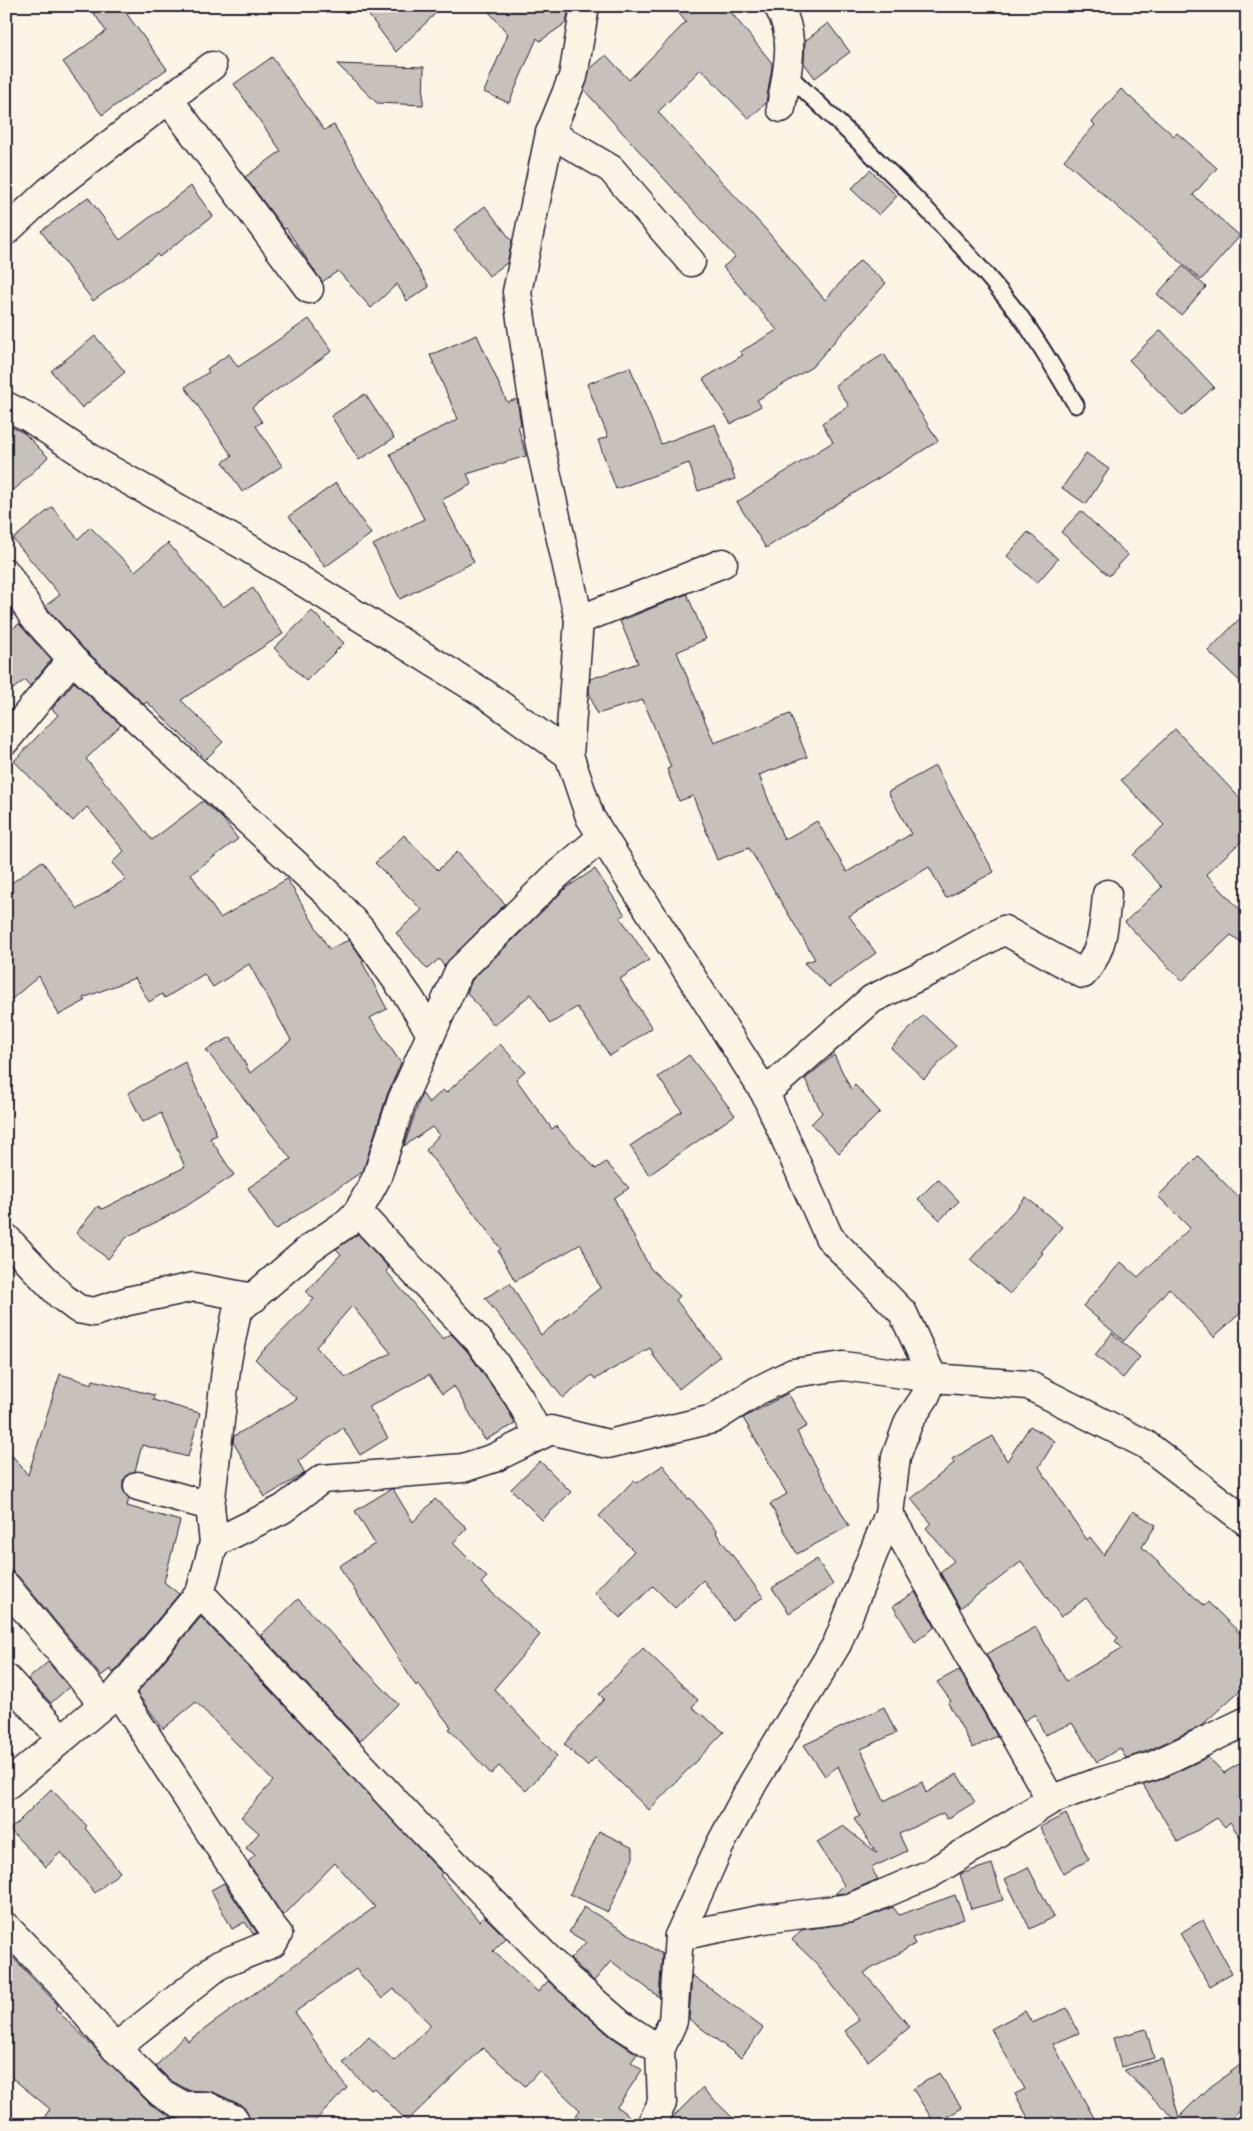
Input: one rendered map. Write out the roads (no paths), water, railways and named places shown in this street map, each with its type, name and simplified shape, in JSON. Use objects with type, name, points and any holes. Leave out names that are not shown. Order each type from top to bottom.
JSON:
[{"type":"street","points":[[585,6],[573,77],[550,133],[517,292],[539,440],[579,620],[569,755],[590,817],[765,1094],[829,1237],[902,1313],[934,1378]]},
{"type":"street","points":[[778,6],[787,26],[790,40],[781,108]]},
{"type":"street","points":[[6,231],[49,191],[212,66]]},
{"type":"street","points":[[169,100],[309,289]]},
{"type":"street","points":[[550,133],[611,169],[691,262]]},
{"type":"street","points":[[6,406],[30,418],[96,462],[253,551],[477,688],[569,755]]},
{"type":"street","points":[[579,620],[723,563]]},
{"type":"street","points":[[6,574],[33,616],[72,659],[329,895],[361,930],[410,999],[430,1032]]},
{"type":"street","points":[[6,740],[72,659]]},
{"type":"street","points":[[6,1786],[111,1698],[200,1593],[214,1543],[210,1506],[226,1371],[237,1311],[308,1249],[348,1223],[358,1212],[377,1177],[402,1100],[458,971],[558,874],[602,837]]},
{"type":"street","points":[[765,1094],[872,999],[940,966],[1004,930],[1082,974],[1094,960],[1102,941],[1107,894]]},
{"type":"street","points":[[358,1212],[479,1341],[520,1398],[539,1435]]},
{"type":"street","points":[[6,1238],[61,1296],[78,1309],[94,1312],[128,1301],[194,1287],[254,1298]]},
{"type":"street","points":[[214,1543],[283,1509],[322,1479],[463,1468],[494,1458],[551,1430],[608,1444],[713,1419],[758,1391],[793,1373],[842,1366],[934,1378],[1028,1385],[1145,1444],[1247,1522]]},
{"type":"street","points":[[650,2125],[662,2103],[660,2050],[673,2021],[679,1936],[720,1845],[754,1783],[837,1644],[889,1514],[896,1457],[909,1421],[925,1397],[934,1378]]},
{"type":"street","points":[[138,1486],[210,1506]]},
{"type":"street","points":[[889,1514],[1050,1800]]},
{"type":"street","points":[[6,1586],[111,1698],[278,1934],[273,1944],[219,1965],[115,2048]]},
{"type":"street","points":[[200,1593],[419,1828],[568,1978],[620,2024],[660,2050]]},
{"type":"street","points":[[6,1678],[62,1739]]},
{"type":"street","points":[[679,1936],[764,1919],[850,1908],[930,1874],[1050,1800],[1096,1783],[1152,1766],[1247,1721]]},
{"type":"street","points":[[6,1927],[61,1984],[115,2048],[161,2093],[184,2106],[207,2106],[234,2119]]},
{"type":"lane","points":[[786,73],[868,150],[966,251],[1018,314],[1076,405]]}]
